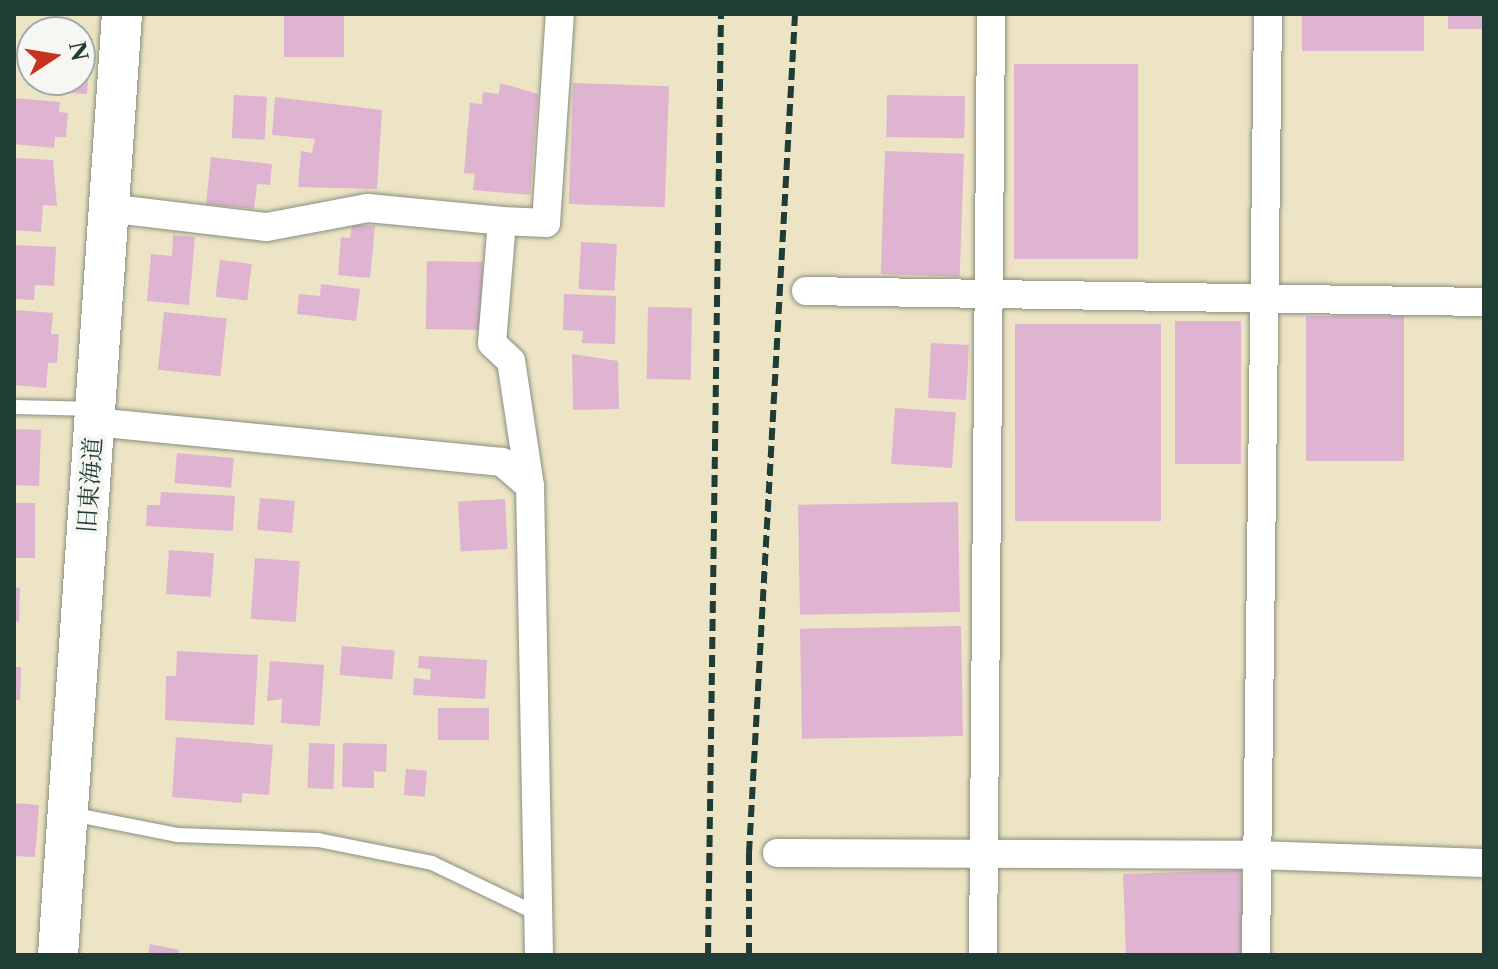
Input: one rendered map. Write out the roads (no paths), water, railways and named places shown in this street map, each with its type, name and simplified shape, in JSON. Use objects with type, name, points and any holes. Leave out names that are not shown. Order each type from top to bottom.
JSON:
[{"type":"main road","name":"旧東海道","points":[[58,955],[122,14]]},
{"type":"street","points":[[107,208],[267,227],[368,208],[546,223],[560,14]]},
{"type":"street","points":[[983,955],[992,292],[991,14]]},
{"type":"street","points":[[1256,955],[1261,300],[1268,14]]},
{"type":"street","points":[[502,221],[492,343],[511,361],[530,486],[539,955]]},
{"type":"street","points":[[806,291],[1484,302]]},
{"type":"street","points":[[95,416],[502,462],[530,486]]},
{"type":"street","points":[[777,853],[1255,855],[1484,863]]},
{"type":"lane","points":[[14,407],[95,416]]},
{"type":"lane","points":[[69,814],[177,835],[318,840],[432,863],[538,914]]},
{"type":"railway","points":[[708,955],[721,14]]},
{"type":"railway","points":[[749,955],[749,853],[795,14]]}]
